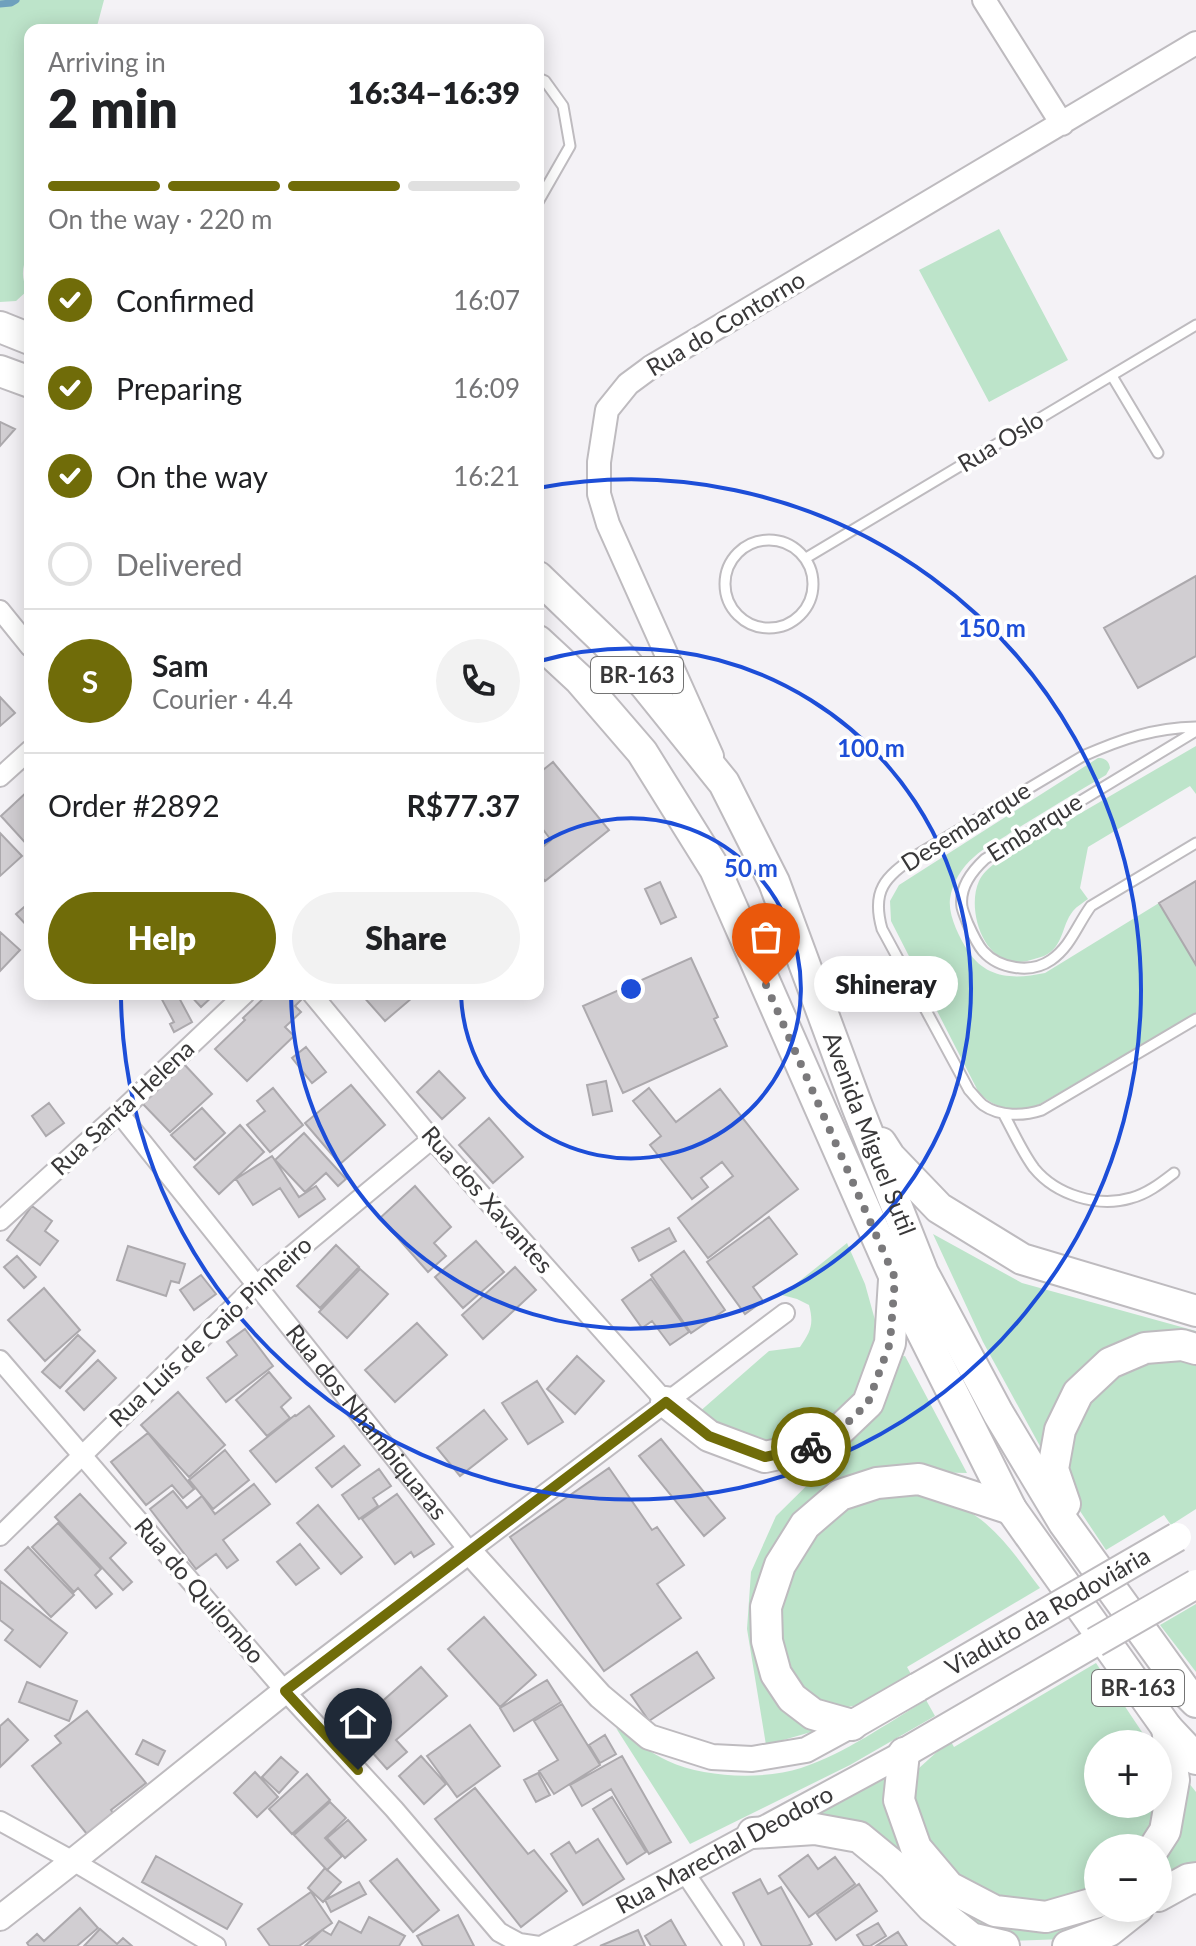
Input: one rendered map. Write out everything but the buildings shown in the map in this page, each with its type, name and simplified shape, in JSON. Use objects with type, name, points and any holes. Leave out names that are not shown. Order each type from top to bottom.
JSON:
[{"type":"highway","points":[[0,327],[24,337]]},
{"type":"highway","points":[[0,371],[24,380]]},
{"type":"highway","name":"Avenida Miguel Sutil","points":[[544,583],[617,653],[724,783],[774,882],[923,1273],[998,1413],[1078,1544],[1196,1702]]},
{"type":"highway","name":"Avenida Miguel Sutil","points":[[544,647],[579,679],[642,752],[715,869],[895,1278],[1011,1509],[1167,1728],[1196,1759]]},
{"type":"highway","points":[[857,1106],[890,1157],[939,1208],[1022,1259],[1196,1311]]},
{"type":"highway","points":[[666,1402],[709,1436],[765,1457],[825,1444],[868,1403],[890,1343],[895,1278]]},
{"type":"highway","points":[[1078,1544],[1053,1469],[1060,1430],[1078,1393],[1110,1363],[1145,1348],[1182,1345],[1196,1349]]},
{"type":"highway","points":[[852,1725],[813,1714],[792,1698],[776,1674],[767,1641],[766,1607],[780,1565],[805,1525],[840,1495],[877,1483],[919,1479],[1011,1509]]},
{"type":"highway","points":[[1163,1834],[1174,1780],[1167,1728]]},
{"type":"highway","points":[[904,1753],[899,1800],[916,1848],[949,1887],[995,1911],[1046,1917],[1084,1906]]},
{"type":"highway","points":[[753,1833],[815,1829],[859,1837],[893,1865],[955,1932],[1004,1946]]},
{"type":"highway","points":[[1172,1888],[1196,1878]]},
{"type":"highway","points":[[1068,1946],[1109,1931],[1120,1922]]},
{"type":"main road","name":"Viaduto da Rodoviária","points":[[852,1725],[1187,1531]]},
{"type":"main road","points":[[0,1918],[285,1691],[469,1551]]},
{"type":"main road","name":"Rua dos Nhambiquaras","points":[[469,1551],[600,1696],[649,1737],[712,1757],[752,1759],[806,1750],[852,1725]]},
{"type":"main road","name":"Viaduto da Rodoviária","points":[[904,1753],[1196,1584]]},
{"type":"main road","name":"Rua Marechal Deodoro","points":[[547,1946],[904,1753]]},
{"type":"street","points":[[984,0],[1062,124]]},
{"type":"street","name":"Rua do Contorno","points":[[724,783],[608,524],[599,494],[599,462],[607,410],[628,384],[651,367],[1196,43]]},
{"type":"street","points":[[0,610],[24,640]]},
{"type":"street","points":[[0,777],[24,755]]},
{"type":"street","name":"Rua Santa Helena","points":[[0,1221],[239,1000]]},
{"type":"street","name":"Rua dos Xavantes","points":[[317,1000],[432,1139],[666,1402]]},
{"type":"street","name":"Rua dos Nhambiquaras","points":[[119,1113],[469,1551]]},
{"type":"street","name":"Rua Luís de Caio Pinheiro","points":[[0,1536],[256,1285],[432,1139]]},
{"type":"street","points":[[469,1551],[785,1313]]},
{"type":"street","name":"Rua do Quilombo","points":[[0,1360],[285,1691],[394,1809],[499,1932],[519,1943],[539,1946]]},
{"type":"street","points":[[0,1821],[216,1946]]},
{"type":"street","points":[[685,1873],[734,1946]]},
{"type":"lane","points":[[544,81],[563,106],[570,146],[544,192]]},
{"type":"lane","name":"Rua Oslo","points":[[806,558],[1196,325]]},
{"type":"lane","points":[[1112,376],[1158,453]]},
{"type":"lane","points":[[755,541],[783,541],[806,558],[813,572],[814,587],[810,602],[802,614],[790,623],[775,628],[760,627],[745,621],[734,611],[727,598],[726,570],[743,548],[755,541]]},
{"type":"lane","name":"Desembarque","points":[[1003,1113],[984,1106],[969,1090],[882,929],[878,913],[884,883],[915,856],[1083,756],[1111,743],[1169,727],[1196,729]]},
{"type":"lane","name":"Embarque","points":[[1196,729],[985,859],[974,868],[967,880],[962,908],[972,933],[982,950],[992,959],[1019,968],[1048,963],[1072,940],[1080,920],[1091,906],[1196,843]]},
{"type":"lane","points":[[1003,1113],[1028,1115],[1042,1110],[1196,1019]]},
{"type":"lane","points":[[1003,1113],[1033,1166],[1046,1180],[1078,1197],[1117,1202],[1135,1197],[1174,1173]]},
{"type":"green space","points":[[0,0],[104,0],[98,24],[24,24],[24,294],[16,301],[0,302]]},
{"type":"green space","points":[[999,229],[1068,360],[989,402],[919,270]]},
{"type":"green space","points":[[1196,746],[1196,794],[1190,786],[1088,847],[1080,888],[1088,899],[1073,911],[1055,947],[1044,956],[1018,962],[993,951],[985,941],[976,917],[976,892],[986,871]]},
{"type":"green space","points":[[1098,758],[1109,763],[1106,775],[987,847],[965,866],[955,881],[950,899],[955,926],[968,951],[984,968],[1003,975],[1023,976],[1045,973],[1159,903],[1196,965],[1196,1013],[1040,1104],[1023,1109],[1000,1107],[979,1093],[891,921],[890,901],[899,885]]},
{"type":"green space","points":[[933,1234],[1022,1283],[1196,1331],[1196,1336],[1131,1342],[1046,1448],[1041,1448],[983,1342]]},
{"type":"green space","points":[[847,1243],[865,1284],[875,1320],[873,1355],[850,1407],[799,1446],[740,1443],[698,1413],[769,1351],[800,1347],[810,1327],[809,1305],[782,1295]]},
{"type":"green space","points":[[905,1356],[967,1473],[874,1471],[837,1488],[758,1624],[818,1730],[766,1745],[747,1629],[751,1572],[776,1516],[859,1434],[884,1396],[898,1357]]},
{"type":"green space","points":[[1181,1358],[1196,1362],[1196,1509],[1171,1525],[1164,1515],[1106,1550],[1080,1511],[1066,1471],[1073,1434],[1088,1401],[1117,1374],[1148,1361]]},
{"type":"green space","points":[[920,1493],[956,1505],[982,1520],[1040,1588],[907,1667],[912,1676],[867,1703],[844,1708],[821,1703],[802,1688],[788,1668],[780,1638],[780,1610],[793,1571],[816,1534],[847,1507],[880,1496]]},
{"type":"green space","points":[[1196,1604],[1196,1672],[1160,1625]]},
{"type":"green space","points":[[1096,1663],[1141,1730],[1084,1730],[1084,1818],[1156,1818],[1151,1834],[1084,1834],[1084,1894],[1021,1910],[950,1872],[926,1839],[913,1807],[918,1769],[950,1740],[954,1747]]},
{"type":"green space","points":[[926,1700],[935,1716],[850,1765],[690,1844],[616,1728],[654,1754],[683,1767],[716,1774],[752,1776],[801,1768],[834,1754]]},
{"type":"green space","points":[[886,1776],[888,1808],[931,1885],[966,1913],[988,1924],[1027,1931],[1069,1926],[1084,1919],[1084,1922],[1098,1922],[1065,1939],[1010,1941],[962,1921],[918,1886],[801,1820]]},
{"type":"green space","points":[[1188,1782],[1196,1792],[1196,1865],[1172,1874],[1172,1842],[1179,1831]]},
{"type":"waterway","points":[[0,4],[16,0]]},
{"type":"way so far","points":[[766,985],[895,1278],[890,1343],[868,1403],[825,1444],[811,1447]]},
{"type":"place","name":"Shineray","points":[[766,985]]},
{"type":"route","points":[[358,1770],[285,1691],[666,1402],[709,1436],[765,1457],[811,1447]]}]
